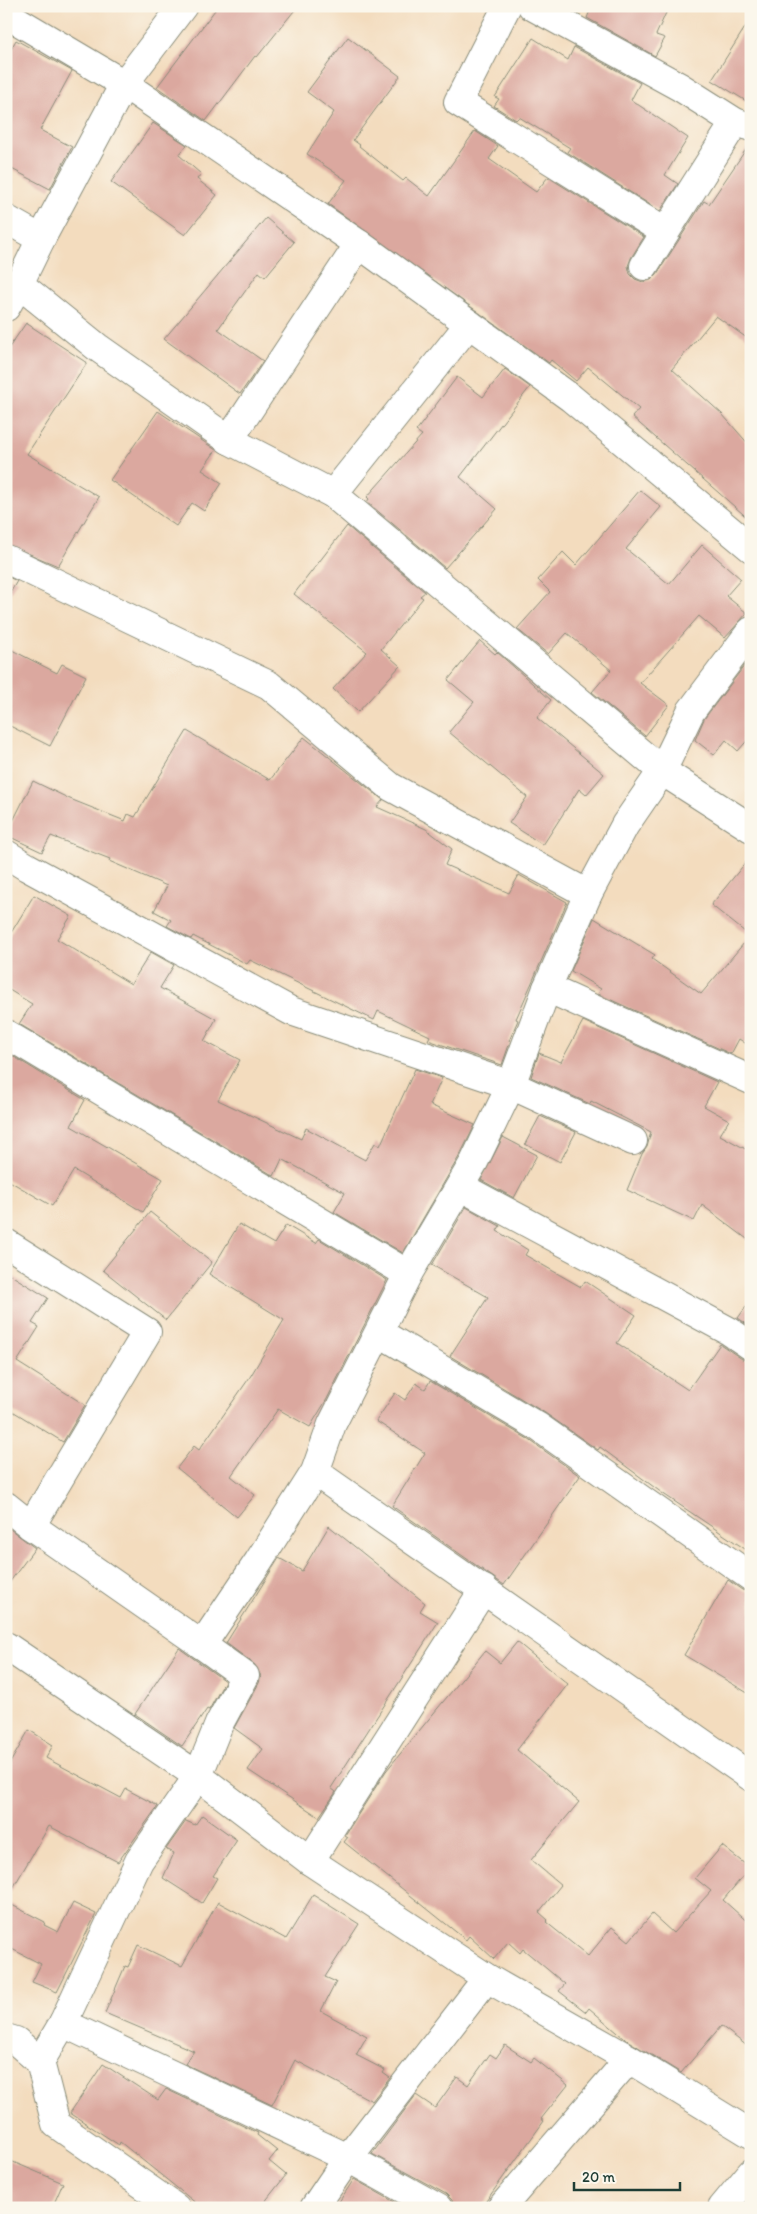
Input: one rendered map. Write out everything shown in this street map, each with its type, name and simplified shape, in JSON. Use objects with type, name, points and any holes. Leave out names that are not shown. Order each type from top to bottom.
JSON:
[{"type":"street","points":[[183,6],[124,84],[40,239],[13,296],[97,347],[229,440],[333,494],[662,772],[751,828]]},
{"type":"street","points":[[507,6],[458,102],[665,232]]},
{"type":"street","points":[[532,6],[680,87],[743,124],[665,232],[644,266]]},
{"type":"street","points":[[6,14],[124,84],[359,244],[571,398],[751,548]]},
{"type":"street","points":[[6,219],[40,239]]},
{"type":"street","points":[[229,440],[359,244]]},
{"type":"street","points":[[333,494],[469,324]]},
{"type":"street","points":[[6,559],[269,685],[391,787],[588,894]]},
{"type":"street","points":[[202,1644],[258,1562],[315,1472],[332,1424],[380,1333],[408,1274],[460,1187],[511,1085],[547,988],[588,894],[625,825],[662,772],[691,712],[751,632]]},
{"type":"street","points":[[6,854],[291,1011],[511,1085],[633,1142]]},
{"type":"street","points":[[547,988],[751,1080]]},
{"type":"street","points":[[6,1034],[408,1274]]},
{"type":"street","points":[[460,1187],[729,1331],[751,1346]]},
{"type":"street","points":[[6,1243],[147,1332],[31,1526]]},
{"type":"street","points":[[380,1333],[537,1426],[751,1577]]},
{"type":"street","points":[[315,1472],[749,1771]]},
{"type":"street","points":[[6,1506],[31,1526],[202,1644],[244,1676],[219,1724],[198,1776],[139,1861],[63,2023],[40,2062]]},
{"type":"street","points":[[310,1861],[484,1589]]},
{"type":"street","points":[[6,1646],[198,1776],[310,1861],[487,1978],[628,2059],[751,2134]]},
{"type":"street","points":[[314,2208],[348,2158],[487,1978]]},
{"type":"street","points":[[63,2023],[348,2158],[438,2208]]},
{"type":"street","points":[[6,2038],[16,2041],[40,2062],[56,2124],[176,2208]]},
{"type":"street","points":[[501,2208],[628,2059]]},
{"type":"street","points":[[722,2208],[751,2173]]},
{"type":"building","points":[[218,6],[298,6],[257,57],[255,56],[206,121],[157,87]]},
{"type":"building","points":[[592,6],[669,6],[656,35],[665,38],[655,56],[587,18]]},
{"type":"building","points":[[751,18],[751,104],[712,80]]},
{"type":"building","points":[[348,37],[400,76],[353,140],[359,146],[403,181],[406,178],[429,196],[475,131],[498,146],[489,159],[536,192],[548,177],[644,237],[628,266],[630,274],[635,279],[643,282],[651,280],[657,274],[704,201],[709,204],[751,142],[751,341],[716,316],[672,369],[722,414],[751,447],[751,521],[632,417],[639,409],[588,367],[576,381],[551,360],[549,363],[328,204],[346,180],[307,154],[334,112],[307,92]]},
{"type":"building","points":[[533,38],[568,60],[574,47],[640,83],[631,100],[688,138],[665,175],[678,184],[660,211],[567,152],[570,148],[519,117],[516,120],[494,106],[499,99],[495,97]]},
{"type":"building","points":[[16,40],[72,71],[40,130],[72,147],[50,189],[6,166],[6,58]]},
{"type":"building","points":[[153,123],[187,145],[179,155],[201,174],[197,179],[217,195],[185,235],[111,182]]},
{"type":"building","points":[[266,218],[294,242],[265,277],[259,272],[218,329],[263,361],[240,394],[164,339]]},
{"type":"building","points":[[26,323],[87,363],[27,454],[99,497],[58,566],[6,544],[6,352]]},
{"type":"building","points":[[505,369],[530,387],[460,477],[497,509],[445,568],[367,502],[369,499],[367,497],[422,435],[416,431],[457,377],[483,397]]},
{"type":"building","points":[[158,411],[216,450],[202,470],[222,483],[204,511],[192,503],[176,526],[110,480]]},
{"type":"building","points":[[640,490],[661,507],[626,549],[669,584],[702,545],[741,579],[726,596],[747,613],[725,638],[699,616],[640,683],[669,705],[645,736],[592,692],[611,670],[567,633],[548,654],[517,629],[550,592],[538,580],[563,552],[576,565]]},
{"type":"building","points":[[347,526],[425,592],[420,596],[423,598],[381,649],[400,666],[358,712],[333,689],[367,652],[294,594]]},
{"type":"building","points":[[6,576],[17,581],[6,600]]},
{"type":"building","points":[[480,641],[495,654],[497,652],[551,700],[537,718],[604,774],[586,795],[579,789],[543,845],[509,823],[527,797],[449,732],[474,702],[448,680]]},
{"type":"building","points":[[6,647],[57,673],[62,664],[86,676],[50,746],[6,724]]},
{"type":"building","points":[[751,657],[751,736],[738,751],[726,740],[714,755],[695,740],[704,719]]},
{"type":"building","points":[[187,731],[270,780],[304,737],[383,800],[377,807],[426,829],[452,849],[445,865],[509,893],[519,875],[567,902],[516,1019],[518,1020],[502,1065],[428,1040],[430,1036],[378,1011],[374,1020],[250,960],[247,964],[193,936],[191,939],[167,926],[171,920],[154,911],[167,886],[109,861],[110,859],[51,836],[42,852],[6,835],[33,781],[70,799],[125,821],[128,814],[135,817]]},
{"type":"building","points":[[751,856],[751,1047],[739,1039],[731,1054],[598,994],[601,989],[571,971],[594,918],[655,955],[652,959],[701,994],[750,936],[711,905]]},
{"type":"building","points":[[34,895],[71,916],[57,939],[131,984],[151,952],[174,965],[160,988],[216,1019],[204,1041],[240,1060],[218,1100],[301,1139],[306,1128],[365,1160],[375,1143],[380,1146],[415,1069],[442,1078],[430,1105],[475,1125],[460,1155],[403,1253],[334,1212],[345,1193],[282,1159],[274,1176],[19,1024],[32,1004],[6,988],[6,941]]},
{"type":"building","points":[[583,1021],[717,1082],[704,1106],[729,1120],[720,1135],[751,1152],[751,1242],[702,1205],[694,1221],[627,1190],[642,1154],[647,1147],[651,1132],[591,1101],[590,1104],[531,1077],[539,1053],[561,1062]]},
{"type":"building","points":[[6,1052],[85,1100],[71,1126],[163,1179],[143,1212],[74,1170],[52,1206],[6,1179]]},
{"type":"building","points":[[540,1116],[576,1132],[560,1162],[525,1144]]},
{"type":"building","points":[[503,1137],[537,1155],[514,1198],[481,1180]]},
{"type":"building","points":[[466,1207],[500,1226],[497,1231],[528,1250],[525,1255],[581,1287],[585,1281],[636,1315],[617,1343],[688,1390],[720,1344],[742,1359],[751,1361],[751,1553],[662,1493],[600,1447],[598,1450],[545,1413],[450,1356],[488,1297],[432,1265]]},
{"type":"building","points":[[150,1212],[212,1262],[166,1320],[103,1270]]},
{"type":"building","points":[[239,1224],[274,1244],[286,1225],[316,1243],[319,1239],[387,1280],[327,1399],[310,1427],[278,1409],[231,1476],[255,1495],[237,1517],[177,1468],[194,1446],[199,1450],[250,1377],[284,1320],[209,1274]]},
{"type":"building","points":[[6,1272],[48,1298],[32,1323],[39,1327],[17,1362],[85,1405],[63,1442],[6,1407]]},
{"type":"building","points":[[751,1300],[751,1327],[738,1318]]},
{"type":"building","points":[[430,1381],[528,1439],[580,1476],[504,1585],[392,1506],[425,1453],[376,1421],[395,1393],[405,1400],[416,1383],[425,1389]]},
{"type":"building","points":[[6,1526],[35,1548],[6,1587]]},
{"type":"building","points":[[329,1526],[425,1603],[420,1611],[438,1622],[331,1788],[336,1792],[319,1817],[248,1770],[263,1749],[234,1728],[261,1676],[254,1664],[226,1643],[279,1558],[302,1571]]},
{"type":"building","points":[[728,1580],[742,1590],[751,1592],[751,1695],[684,1655]]},
{"type":"building","points":[[517,1642],[568,1684],[517,1750],[579,1802],[531,1860],[561,1885],[539,1912],[548,1920],[546,1922],[588,1956],[612,1927],[629,1941],[652,1914],[673,1933],[711,1891],[695,1878],[722,1846],[750,1868],[723,1900],[751,1925],[751,2049],[721,2026],[681,2073],[625,2039],[589,2008],[586,2012],[559,1991],[565,1984],[523,1949],[520,1953],[508,1942],[494,1959],[469,1936],[466,1940],[344,1842],[348,1837],[345,1835],[386,1771],[485,1651],[500,1663]]},
{"type":"building","points":[[179,1648],[225,1681],[209,1710],[207,1709],[182,1746],[135,1714]]},
{"type":"building","points":[[29,1730],[53,1745],[46,1758],[121,1798],[126,1789],[158,1806],[118,1862],[49,1826],[6,1900],[6,1770]]},
{"type":"building","points":[[202,1815],[237,1840],[213,1876],[217,1878],[202,1903],[163,1878],[174,1853],[166,1849],[186,1821],[195,1825]]},
{"type":"building","points":[[313,1895],[359,1924],[325,1977],[336,1982],[321,2011],[367,2036],[356,2055],[385,2070],[383,2073],[390,2078],[372,2101],[295,2060],[272,2105],[185,2064],[194,2051],[105,2013],[125,1966],[128,1967],[138,1945],[182,1966],[218,1902],[286,1939]]},
{"type":"building","points":[[6,1902],[45,1922],[44,1925],[58,1932],[73,1903],[96,1914],[57,1992],[32,1982],[41,1964],[6,1946]]},
{"type":"building","points":[[505,2045],[531,2062],[534,2058],[568,2085],[541,2119],[544,2121],[481,2208],[454,2208],[452,2200],[446,2194],[372,2154],[416,2095],[435,2108],[457,2077],[468,2085],[490,2054],[496,2058]]},
{"type":"building","points":[[103,2064],[158,2100],[166,2089],[258,2133],[257,2135],[277,2151],[269,2161],[286,2175],[260,2208],[202,2208],[120,2142],[119,2145],[70,2113]]},
{"type":"building","points":[[6,2159],[63,2183],[52,2208],[6,2208]]},
{"type":"building","points":[[354,2179],[405,2208],[335,2208]]}]
